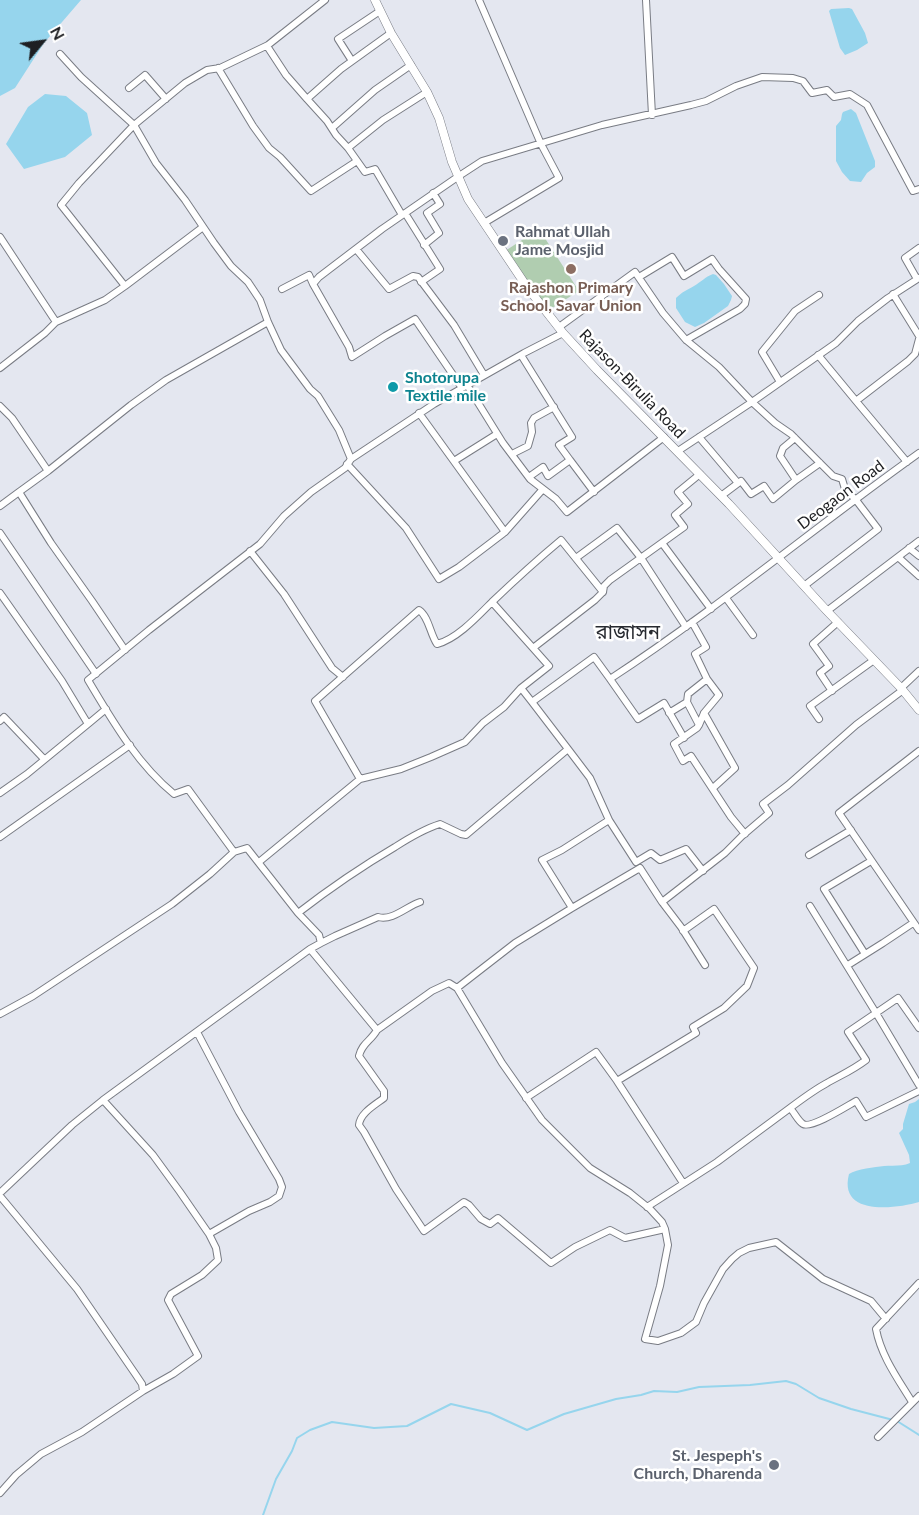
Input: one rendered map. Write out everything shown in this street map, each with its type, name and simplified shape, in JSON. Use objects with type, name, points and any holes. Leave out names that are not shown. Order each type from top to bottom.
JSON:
[{"type":"street","points":[[125,286],[61,205],[134,125],[184,83],[207,70],[218,68],[267,46],[325,0]]},
{"type":"street","name":"Rajason-Birulia Road","points":[[375,0],[391,33],[428,92],[439,118],[452,162],[468,199],[526,287],[597,370],[700,474],[918,706]]},
{"type":"street","points":[[479,0],[541,144],[559,178],[484,223]]},
{"type":"street","points":[[646,0],[652,115]]},
{"type":"street","points":[[352,61],[338,39],[380,11]]},
{"type":"street","points":[[307,99],[341,69],[391,33]]},
{"type":"street","points":[[267,46],[286,75],[332,128],[365,172],[375,169],[440,269],[422,282]]},
{"type":"street","points":[[60,54],[81,77],[134,125],[156,163],[226,258],[248,282],[260,300],[281,351],[318,396],[339,430],[349,462],[406,528],[439,579],[459,567],[505,532],[543,489]]},
{"type":"street","points":[[332,128],[375,90],[411,65]]},
{"type":"street","points":[[218,68],[269,148],[311,191],[357,161]]},
{"type":"street","points":[[129,88],[145,75],[166,99]]},
{"type":"street","points":[[313,284],[319,277],[403,214],[482,161],[602,125],[706,101],[736,86],[762,77],[793,78],[803,81],[812,93],[827,90],[834,97],[850,94],[867,105],[913,191],[919,189]]},
{"type":"street","points":[[348,148],[383,120],[428,92]]},
{"type":"street","points":[[424,245],[439,233],[427,213],[440,204],[433,193]]},
{"type":"street","points":[[0,368],[56,322],[105,300],[203,227]]},
{"type":"street","points":[[0,237],[56,322]]},
{"type":"street","points":[[678,451],[836,343],[858,321],[918,278],[905,258],[919,248]]},
{"type":"street","points":[[356,249],[389,289],[413,276],[418,277],[454,325],[484,375]]},
{"type":"street","points":[[639,278],[672,257],[684,276],[712,259],[746,299],[740,309],[686,340]]},
{"type":"street","points":[[234,852],[188,789],[174,794],[162,784],[130,745],[88,680],[260,543],[284,516],[349,462],[420,413],[561,330],[635,272],[663,313],[686,340],[719,367],[752,402],[795,438],[833,476],[843,479],[845,489],[878,529],[804,586]]},
{"type":"street","points":[[282,289],[309,275],[349,347],[352,357],[415,319],[529,477],[556,499],[567,512],[664,437]]},
{"type":"street","points":[[856,401],[915,354],[919,337],[893,294]]},
{"type":"street","points":[[780,382],[762,352],[795,311],[819,295]]},
{"type":"street","points":[[0,506],[166,380],[268,322]]},
{"type":"street","points":[[521,355],[572,437],[559,445],[594,492]]},
{"type":"street","points":[[818,355],[907,462]]},
{"type":"street","points":[[0,406],[12,418],[48,471]]},
{"type":"street","points":[[512,454],[528,446],[532,432],[531,423],[534,418],[554,407]]},
{"type":"street","points":[[420,413],[505,532]]},
{"type":"street","points":[[454,461],[497,434]]},
{"type":"street","points":[[699,437],[738,483]]},
{"type":"street","points":[[795,438],[783,448],[780,456],[796,480]]},
{"type":"street","name":"Deogaon Road","points":[[610,679],[711,609],[919,453]]},
{"type":"street","points":[[529,477],[543,467],[548,476],[570,460]]},
{"type":"street","points":[[721,496],[741,481],[751,494],[764,486],[773,499],[820,463]]},
{"type":"street","points":[[533,648],[595,600],[610,580],[684,527],[675,514],[688,504],[678,492],[700,474]]},
{"type":"street","points":[[19,492],[51,543],[125,650]]},
{"type":"street","points":[[576,558],[617,528],[706,647],[695,654],[707,679],[719,695],[704,712],[699,725],[674,744],[683,761],[691,756],[745,834]]},
{"type":"street","points":[[0,534],[96,674]]},
{"type":"street","points":[[360,779],[315,701],[419,610],[424,614],[434,640],[440,644],[475,621],[492,602],[561,540],[603,592]]},
{"type":"street","points":[[827,611],[919,540]]},
{"type":"street","points":[[662,543],[711,609]]},
{"type":"street","points":[[909,548],[919,556]]},
{"type":"street","points":[[250,550],[290,603],[332,668],[343,677]]},
{"type":"street","points":[[898,557],[919,576]]},
{"type":"street","points":[[1,597],[62,681],[88,724]]},
{"type":"street","points":[[726,598],[753,635]]},
{"type":"street","points":[[259,862],[360,779],[401,769],[465,742],[483,723],[504,707],[521,688],[549,666],[492,602]]},
{"type":"street","points":[[832,691],[820,673],[829,666],[813,644],[838,622]]},
{"type":"street","points":[[532,702],[594,657],[638,719],[664,703],[684,738]]},
{"type":"street","points":[[819,719],[810,706],[874,660]]},
{"type":"street","points":[[662,902],[725,853],[769,813],[763,804],[902,689],[919,671]]},
{"type":"street","points":[[699,725],[687,702],[688,694],[707,679]]},
{"type":"street","points":[[521,688],[590,778],[609,820],[705,965]]},
{"type":"street","points":[[669,713],[687,702]]},
{"type":"street","points":[[0,793],[106,710]]},
{"type":"street","points":[[704,712],[735,768],[713,788]]},
{"type":"street","points":[[0,721],[4,717],[44,759]]},
{"type":"street","points":[[0,837],[130,745]]},
{"type":"street","points":[[298,913],[379,856],[427,828],[440,824],[466,835],[568,749]]},
{"type":"street","points":[[919,751],[839,813],[919,930]]},
{"type":"street","points":[[572,908],[542,860],[609,820]]},
{"type":"street","points":[[809,855],[851,830]]},
{"type":"street","points":[[0,1014],[33,996],[172,904],[234,852],[247,848],[298,913],[319,935],[321,943]]},
{"type":"street","points":[[457,988],[515,943],[638,865],[651,853],[660,860],[686,849],[703,871]]},
{"type":"street","points":[[865,954],[824,889],[871,861]]},
{"type":"street","points":[[143,1391],[142,1384],[77,1289],[0,1194],[72,1125],[103,1100],[310,949],[378,917],[384,919],[420,902]]},
{"type":"street","points":[[810,906],[919,1085]]},
{"type":"street","points":[[616,1082],[696,1032],[693,1027],[724,1008],[747,986],[754,968],[714,909],[683,931]]},
{"type":"street","points":[[848,965],[914,923]]},
{"type":"street","points":[[310,949],[377,1030]]},
{"type":"street","points":[[666,1229],[625,1238],[610,1230],[575,1247],[551,1263],[498,1218],[490,1224],[481,1219],[464,1202],[424,1231],[358,1125],[364,1114],[384,1098],[384,1091],[359,1056],[361,1048],[377,1030],[432,991],[448,982],[457,988],[502,1063],[542,1120],[590,1168],[647,1207],[666,1229],[669,1245],[645,1339],[658,1341],[681,1333],[696,1322],[723,1269],[732,1259],[749,1248],[776,1242],[823,1279],[871,1301],[886,1319]]},
{"type":"street","points":[[647,1207],[717,1161],[800,1100],[866,1060],[848,1032],[898,998],[919,1028]]},
{"type":"street","points":[[197,1032],[282,1187],[279,1196],[270,1203],[249,1211],[209,1234]]},
{"type":"street","points":[[526,1098],[596,1052],[683,1184]]},
{"type":"street","points":[[790,1108],[802,1124],[809,1125],[856,1101],[866,1117],[919,1091]]},
{"type":"street","points":[[0,1492],[41,1454],[82,1432],[198,1356],[168,1300],[171,1294],[202,1275],[218,1260],[216,1248],[209,1234],[153,1155],[103,1100]]},
{"type":"street","points":[[912,1402],[878,1342],[876,1329],[919,1283]]},
{"type":"street","points":[[878,1437],[919,1396]]},
{"type":"green space","points":[[539,229],[579,291],[544,313],[505,251]]},
{"type":"water","points":[[0,0],[81,0],[44,43],[15,88],[0,96]]},
{"type":"water","points":[[852,9],[868,43],[845,55],[840,48],[829,11]]},
{"type":"water","points":[[45,94],[66,96],[87,113],[92,135],[65,157],[24,169],[6,144],[28,107]]},
{"type":"water","points":[[851,109],[856,113],[875,161],[875,167],[861,182],[850,181],[836,161],[836,126],[843,112]]},
{"type":"water","points":[[713,274],[724,284],[732,296],[731,300],[728,306],[695,327],[685,322],[676,308],[676,298]]},
{"type":"water","points":[[919,1099],[919,1202],[883,1207],[860,1203],[852,1197],[848,1188],[849,1174],[866,1168],[910,1163],[909,1155],[899,1133],[903,1129],[909,1104]]},
{"type":"waterway","points":[[263,1515],[276,1479],[297,1438],[310,1430],[332,1422],[374,1428],[407,1426],[451,1404],[490,1413],[527,1430],[564,1414],[654,1391],[677,1392],[699,1387],[786,1381],[796,1384],[819,1398],[897,1421],[919,1435]]},
{"type":"place","name":"Rahmat Ullah Jame Mosjid","points":[[503,241]]},
{"type":"place","name":"Rajashon Primary School, Savar Union","points":[[571,269]]},
{"type":"place","name":"Shotorupa Textile mile","points":[[393,387]]},
{"type":"place","name":"St. Jespeph's Church, Dharenda","points":[[774,1465]]},
{"type":"district","name":"রাজাসন","points":[[628,633]]}]
